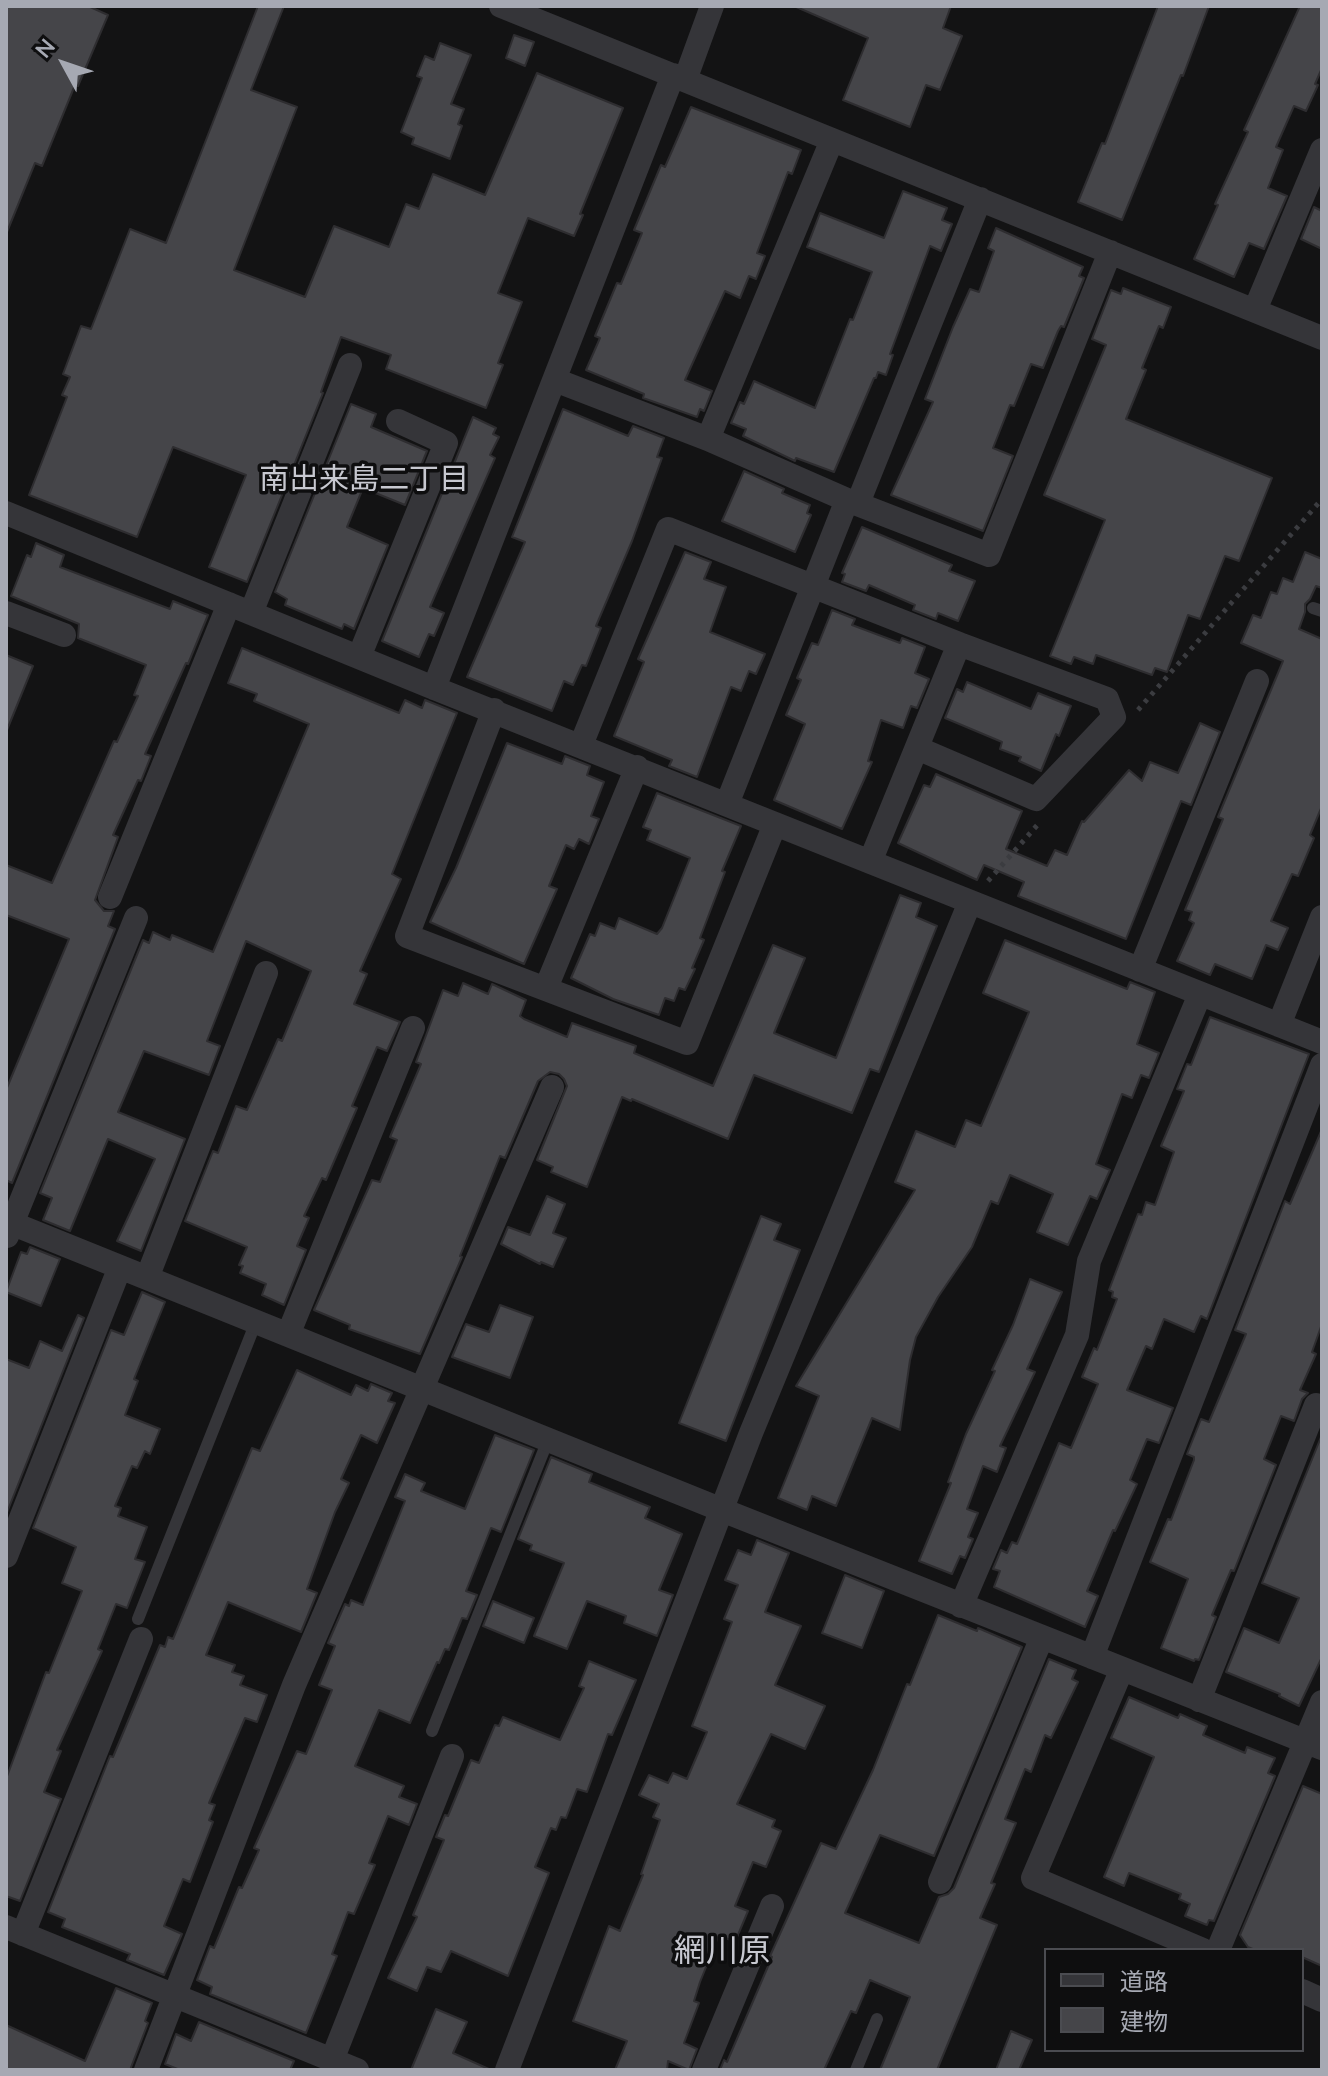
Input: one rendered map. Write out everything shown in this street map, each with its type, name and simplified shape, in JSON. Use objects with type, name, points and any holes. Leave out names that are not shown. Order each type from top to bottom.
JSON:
[{"type":"street","points":[[501,6],[1322,338]]},
{"type":"street","points":[[434,688],[555,380],[679,78],[712,6]]},
{"type":"street","points":[[708,439],[832,140]]},
{"type":"street","points":[[1255,310],[1322,150]]},
{"type":"street","points":[[727,804],[815,586],[980,199]]},
{"type":"street","points":[[555,380],[708,439],[989,555],[1110,252]]},
{"type":"street","points":[[110,897],[350,365]]},
{"type":"street","points":[[359,657],[446,443],[398,421]]},
{"type":"street","points":[[6,513],[434,688],[1322,1042]]},
{"type":"street","points":[[581,745],[668,529],[1107,699],[1114,717],[1036,799],[917,748]]},
{"type":"street","points":[[6,613],[64,635]]},
{"type":"street","points":[[870,862],[959,644]]},
{"type":"street","points":[[1140,970],[1257,681]]},
{"type":"street","points":[[494,710],[407,936],[687,1043],[775,824]]},
{"type":"street","points":[[546,988],[637,767]]},
{"type":"street","points":[[507,2070],[751,1433],[970,902]]},
{"type":"street","points":[[1279,1025],[1322,917]]},
{"type":"street","points":[[136,918],[8,1228],[120,1267],[1314,1745]]},
{"type":"street","points":[[147,1278],[266,973]]},
{"type":"street","points":[[961,1606],[1077,1335],[1089,1261],[1200,994]]},
{"type":"street","points":[[288,1335],[413,1028]]},
{"type":"street","points":[[1092,1657],[1322,1065]]},
{"type":"street","points":[[146,2070],[294,1685],[552,1087]]},
{"type":"street","points":[[6,1556],[120,1267]]},
{"type":"street","points":[[1199,1700],[1316,1405]]},
{"type":"street","points":[[139,1629],[14,1930],[174,1995],[319,2061],[357,2070]]},
{"type":"street","points":[[940,1882],[1042,1637]]},
{"type":"street","points":[[1122,1669],[1033,1878],[1198,1948]]},
{"type":"street","points":[[1219,1948],[1314,1745],[1322,1702]]},
{"type":"street","points":[[319,2061],[452,1756]]},
{"type":"street","points":[[704,2070],[772,1906]]},
{"type":"lane","points":[[139,1629],[256,1322]]},
{"type":"lane","points":[[432,1731],[548,1440]]},
{"type":"lane","points":[[856,2070],[877,2019]]},
{"type":"path","points":[[1136,713],[1322,499]]},
{"type":"path","points":[[970,902],[1042,819]]},
{"type":"building","points":[[6,6],[88,6],[108,15],[42,166],[35,163],[7,232]]},
{"type":"building","points":[[258,6],[284,6],[251,90],[297,107],[234,270],[305,297],[334,226],[389,247],[406,204],[419,209],[433,174],[485,195],[537,73],[623,108],[574,236],[528,218],[498,293],[522,302],[498,363],[503,365],[486,408],[386,369],[391,355],[341,337],[323,393],[247,582],[209,567],[246,475],[173,447],[137,537],[29,495],[67,397],[62,395],[70,377],[63,374],[81,326],[91,329],[130,229],[166,243]]},
{"type":"building","points":[[794,6],[951,6],[943,28],[962,36],[940,90],[926,85],[910,127],[843,100],[868,38]]},
{"type":"building","points":[[1158,6],[1209,6],[1122,220],[1078,202],[1102,143],[1105,144]]},
{"type":"building","points":[[1300,6],[1322,6],[1322,68],[1315,84],[1318,85],[1306,111],[1294,106],[1276,147],[1283,150],[1268,188],[1287,196],[1264,249],[1249,243],[1234,277],[1194,259],[1248,132],[1244,130]]},
{"type":"building","points":[[514,35],[534,42],[525,66],[506,58]]},
{"type":"building","points":[[440,43],[471,55],[451,104],[464,109],[458,124],[462,126],[450,159],[412,144],[414,138],[401,132],[422,78],[417,76],[425,56],[434,60]]},
{"type":"building","points":[[691,107],[801,150],[792,174],[788,172],[757,253],[765,256],[756,279],[749,276],[740,298],[725,291],[685,380],[712,391],[704,411],[700,409],[697,417],[643,398],[644,394],[586,370],[600,338],[595,336],[642,233],[634,230],[661,165],[665,167]]},
{"type":"building","points":[[903,191],[947,208],[942,220],[952,224],[941,251],[930,246],[890,354],[893,355],[886,375],[878,372],[874,378],[834,472],[796,458],[795,461],[743,436],[746,429],[731,423],[754,381],[815,408],[872,272],[807,247],[820,213],[884,238]]},
{"type":"building","points":[[1314,207],[1322,211],[1322,249],[1301,239]]},
{"type":"building","points":[[996,228],[1083,267],[1079,276],[1084,278],[1043,368],[1031,364],[1014,406],[1010,405],[993,448],[1013,456],[983,531],[891,495],[933,402],[925,399],[953,327],[970,289],[979,292],[994,251],[988,248]]},
{"type":"building","points":[[1123,288],[1171,307],[1163,328],[1159,326],[1142,368],[1146,370],[1126,419],[1272,478],[1239,561],[1225,556],[1200,619],[1188,615],[1167,672],[1155,668],[1152,675],[1096,655],[1093,664],[1074,657],[1071,664],[1050,656],[1105,520],[1044,495],[1106,345],[1092,339],[1111,290],[1121,294]]},
{"type":"building","points":[[351,404],[376,414],[371,427],[427,451],[405,505],[363,488],[347,527],[388,545],[354,629],[344,624],[342,629],[285,605],[287,599],[275,592]]},
{"type":"building","points":[[563,409],[628,436],[633,426],[664,438],[657,457],[662,458],[632,541],[596,626],[601,628],[586,666],[582,665],[573,685],[564,681],[552,711],[467,677],[525,542],[512,537]]},
{"type":"building","points":[[473,417],[496,428],[493,434],[499,437],[490,455],[495,458],[430,607],[444,613],[434,636],[429,634],[419,657],[382,641]]},
{"type":"building","points":[[744,471],[810,505],[807,513],[811,515],[795,552],[722,521]]},
{"type":"building","points":[[862,527],[952,565],[949,571],[975,581],[958,621],[938,613],[936,619],[913,610],[915,605],[869,585],[866,591],[842,582],[845,574],[842,573]]},
{"type":"building","points":[[36,543],[64,555],[60,567],[170,609],[173,601],[208,615],[145,754],[151,756],[141,781],[138,780],[113,835],[118,837],[95,900],[104,911],[114,911],[108,926],[115,929],[12,1183],[6,1180],[6,1090],[69,939],[6,915],[6,865],[52,883],[114,741],[117,742],[138,696],[134,695],[146,665],[78,638],[79,624],[11,596],[27,555],[31,557]]},
{"type":"building","points":[[685,552],[711,562],[704,579],[726,587],[710,632],[765,654],[756,674],[749,671],[741,691],[731,687],[697,777],[669,766],[672,760],[614,736],[644,662],[638,659]]},
{"type":"building","points":[[1305,552],[1322,559],[1322,588],[1316,586],[1305,604],[1299,629],[1322,639],[1322,806],[1310,835],[1314,838],[1298,876],[1292,874],[1271,921],[1288,928],[1278,950],[1266,945],[1252,979],[1215,964],[1210,975],[1177,961],[1194,923],[1189,920],[1192,912],[1185,910],[1223,819],[1218,817],[1283,661],[1241,643],[1253,615],[1261,618],[1271,592],[1277,594],[1283,578],[1293,582]]},
{"type":"building","points":[[832,610],[855,619],[852,625],[900,643],[902,638],[925,647],[915,673],[929,679],[917,708],[911,706],[903,728],[881,720],[868,761],[872,762],[842,829],[774,800],[805,724],[786,715],[801,680],[797,678],[812,643],[818,645]]},
{"type":"building","points":[[242,648],[399,713],[405,700],[422,708],[425,700],[457,713],[392,874],[401,879],[360,971],[367,974],[354,1004],[400,1022],[387,1051],[377,1047],[352,1106],[357,1108],[326,1180],[322,1178],[304,1216],[309,1218],[297,1246],[306,1250],[284,1305],[262,1295],[266,1284],[240,1273],[243,1266],[239,1265],[247,1247],[185,1221],[213,1151],[218,1153],[236,1106],[247,1110],[278,1039],[282,1041],[311,971],[246,941],[207,1041],[220,1046],[209,1075],[144,1051],[118,1112],[185,1139],[141,1251],[117,1241],[155,1159],[108,1139],[70,1231],[43,1220],[52,1198],[40,1193],[143,940],[149,943],[153,932],[170,940],[172,935],[213,952],[309,724],[254,701],[257,694],[228,683]]},
{"type":"building","points":[[6,655],[33,666],[7,730],[6,730]]},
{"type":"building","points":[[967,682],[1031,709],[1038,693],[1071,706],[1041,771],[1019,761],[1021,757],[1000,749],[1002,742],[945,718],[957,689],[963,692]]},
{"type":"building","points":[[1200,723],[1220,732],[1191,805],[1181,801],[1126,939],[1018,896],[1024,882],[984,865],[977,880],[898,843],[924,785],[930,787],[936,774],[1022,811],[1006,849],[1047,866],[1055,850],[1067,855],[1082,821],[1129,770],[1142,781],[1150,762],[1178,773]]},
{"type":"building","points":[[507,743],[562,764],[565,756],[590,766],[587,775],[604,782],[591,816],[599,819],[589,844],[579,839],[574,849],[566,845],[549,886],[557,889],[524,964],[430,922],[456,868]]},
{"type":"building","points":[[657,793],[741,826],[700,938],[704,940],[692,968],[695,969],[685,990],[679,988],[674,1001],[665,998],[659,1015],[613,999],[571,978],[590,934],[595,936],[600,923],[615,929],[619,918],[657,934],[662,928],[690,858],[647,840],[651,830],[643,827]]},
{"type":"building","points":[[900,895],[921,903],[916,917],[937,926],[879,1072],[870,1069],[852,1113],[754,1075],[728,1139],[622,1097],[587,1187],[551,1172],[553,1167],[537,1160],[567,1086],[559,1074],[550,1072],[538,1081],[505,1158],[500,1156],[462,1257],[420,1354],[349,1329],[350,1325],[314,1310],[372,1180],[380,1182],[397,1140],[390,1137],[421,1064],[416,1062],[443,990],[458,996],[463,983],[488,994],[492,984],[526,1000],[520,1016],[524,1019],[567,1037],[572,1023],[636,1046],[634,1053],[713,1086],[773,945],[805,958],[774,1033],[836,1058]]},
{"type":"building","points":[[1005,940],[1127,989],[1130,982],[1155,992],[1137,1044],[1159,1053],[1149,1078],[1141,1075],[1132,1098],[1122,1094],[1096,1164],[1110,1170],[1097,1199],[1090,1196],[1068,1245],[1037,1232],[1053,1194],[1010,1175],[998,1204],[991,1201],[972,1247],[938,1297],[916,1337],[900,1430],[872,1418],[836,1506],[812,1496],[807,1510],[778,1498],[819,1396],[796,1386],[915,1190],[895,1182],[916,1131],[955,1147],[966,1120],[981,1126],[1029,1012],[983,993]]},
{"type":"building","points":[[1210,1017],[1309,1054],[1207,1319],[1201,1316],[1194,1332],[1164,1319],[1152,1349],[1146,1346],[1127,1390],[1173,1408],[1159,1443],[1147,1439],[1130,1480],[1137,1484],[1087,1591],[1098,1596],[1085,1627],[994,1587],[1000,1571],[993,1569],[1001,1550],[1007,1553],[1012,1542],[1017,1544],[1059,1443],[1071,1448],[1098,1384],[1082,1377],[1094,1348],[1097,1350],[1117,1299],[1112,1297],[1113,1292],[1109,1290],[1138,1214],[1142,1215],[1146,1202],[1155,1205],[1174,1152],[1161,1146],[1184,1091],[1177,1089],[1187,1064],[1191,1065]]},
{"type":"building","points":[[1322,1129],[1322,1324],[1312,1352],[1316,1354],[1300,1390],[1308,1393],[1302,1399],[1294,1421],[1281,1416],[1264,1459],[1276,1465],[1234,1571],[1231,1570],[1212,1615],[1216,1617],[1199,1660],[1194,1661],[1161,1648],[1188,1579],[1150,1562],[1168,1519],[1171,1520],[1194,1460],[1187,1454],[1201,1419],[1209,1422],[1246,1334],[1235,1330],[1285,1201],[1290,1204]]},
{"type":"building","points":[[547,1196],[565,1204],[553,1233],[566,1238],[553,1267],[540,1264],[501,1244],[508,1227],[530,1235]]},
{"type":"building","points":[[761,1216],[781,1224],[774,1240],[800,1250],[726,1441],[679,1423]]},
{"type":"building","points":[[30,1247],[60,1259],[41,1306],[6,1292],[21,1252],[27,1254]]},
{"type":"building","points":[[1030,1279],[1062,1292],[1027,1369],[1035,1372],[1000,1446],[1006,1448],[997,1472],[983,1466],[967,1509],[978,1513],[968,1537],[973,1539],[965,1558],[960,1556],[952,1574],[919,1561],[951,1483],[948,1482],[966,1434],[995,1371],[992,1370]]},
{"type":"building","points":[[142,1292],[165,1302],[134,1379],[138,1381],[125,1415],[160,1429],[150,1454],[145,1451],[137,1468],[132,1466],[115,1506],[121,1508],[118,1516],[147,1527],[135,1559],[145,1562],[127,1608],[116,1604],[98,1649],[102,1651],[57,1750],[61,1751],[44,1792],[61,1799],[20,1901],[6,1896],[6,1779],[46,1672],[49,1673],[82,1591],[62,1583],[76,1547],[33,1528],[111,1330],[124,1335]]},
{"type":"building","points":[[500,1305],[533,1317],[510,1378],[452,1357],[466,1324],[489,1332]]},
{"type":"building","points":[[78,1315],[84,1318],[6,1515],[6,1359],[29,1368],[40,1341],[62,1351]]},
{"type":"building","points":[[297,1370],[351,1395],[356,1385],[368,1391],[371,1384],[392,1393],[388,1401],[395,1403],[377,1443],[361,1435],[341,1479],[349,1483],[307,1589],[317,1593],[301,1632],[228,1602],[206,1655],[235,1665],[232,1672],[244,1676],[240,1685],[267,1695],[257,1722],[245,1718],[209,1803],[215,1805],[209,1820],[213,1822],[190,1882],[183,1879],[164,1926],[182,1934],[164,1975],[127,1960],[130,1954],[62,1927],[65,1919],[48,1912],[110,1756],[113,1757],[160,1645],[165,1647],[168,1637],[173,1639],[252,1448],[260,1451]]},
{"type":"building","points":[[495,1435],[534,1450],[501,1532],[491,1528],[466,1591],[477,1595],[467,1619],[462,1618],[449,1650],[445,1649],[437,1662],[410,1723],[379,1710],[355,1766],[404,1786],[399,1797],[417,1804],[409,1825],[388,1816],[369,1863],[375,1865],[354,1914],[348,1912],[332,1954],[337,1956],[306,2033],[210,1994],[212,1987],[197,1980],[210,1946],[214,1948],[239,1887],[242,1888],[259,1850],[254,1848],[297,1751],[306,1754],[332,1690],[319,1685],[335,1646],[328,1643],[345,1604],[349,1606],[351,1600],[363,1605],[405,1501],[395,1497],[405,1474],[425,1483],[421,1491],[465,1509]]},
{"type":"building","points":[[1321,1437],[1322,1657],[1299,1706],[1280,1694],[1226,1672],[1244,1628],[1279,1643],[1299,1598],[1262,1583]]},
{"type":"building","points":[[551,1457],[592,1474],[589,1482],[650,1507],[645,1518],[682,1534],[659,1590],[673,1595],[657,1636],[624,1623],[626,1616],[587,1601],[567,1649],[534,1636],[564,1563],[530,1550],[532,1545],[518,1539]]},
{"type":"building","points":[[757,1540],[789,1553],[765,1612],[801,1626],[775,1685],[825,1706],[805,1749],[771,1734],[737,1804],[775,1820],[772,1827],[781,1831],[766,1867],[753,1862],[735,1906],[748,1911],[735,1942],[719,1935],[700,1982],[694,2001],[699,2003],[684,2043],[697,2049],[689,2070],[668,2061],[667,2070],[615,2070],[627,2041],[573,2021],[609,1926],[620,1931],[643,1875],[660,1820],[653,1817],[659,1804],[639,1795],[649,1775],[668,1783],[673,1773],[687,1779],[707,1732],[692,1726],[732,1622],[724,1619],[738,1585],[725,1580],[738,1550],[751,1555]]},
{"type":"building","points":[[845,1575],[884,1591],[862,1648],[822,1633]]},
{"type":"building","points":[[493,1601],[534,1618],[524,1643],[483,1626]]},
{"type":"building","points":[[938,1615],[1022,1647],[934,1856],[880,1835],[845,1913],[919,1943],[939,1897],[954,1888],[1049,1659],[1076,1670],[1072,1679],[1078,1682],[1051,1738],[1045,1735],[1031,1772],[1025,1769],[1005,1819],[1016,1823],[980,1918],[997,1925],[937,2070],[880,2070],[910,1997],[870,1980],[856,2013],[851,2011],[824,2070],[720,2070],[724,2060],[727,2062],[821,1843],[836,1849]]},
{"type":"building","points":[[589,1661],[636,1680],[612,1735],[608,1734],[587,1792],[577,1789],[566,1818],[561,1817],[556,1830],[551,1828],[535,1867],[549,1873],[508,1976],[451,1951],[441,1972],[427,1967],[417,1991],[388,1978],[417,1917],[413,1915],[444,1840],[436,1837],[471,1760],[479,1763],[495,1725],[499,1726],[503,1717],[560,1740],[584,1688],[579,1686]]},
{"type":"building","points":[[1129,1697],[1178,1718],[1180,1714],[1207,1726],[1203,1735],[1245,1753],[1247,1747],[1275,1758],[1268,1773],[1275,1776],[1214,1921],[1209,1920],[1207,1925],[1185,1916],[1190,1904],[1179,1899],[1181,1894],[1129,1873],[1124,1886],[1104,1877],[1154,1757],[1111,1738]]},
{"type":"building","points":[[1303,1786],[1322,1794],[1322,1966],[1304,1958],[1304,1948],[1250,1948],[1240,1935]]},
{"type":"building","points":[[116,1988],[152,2003],[145,2021],[148,2023],[130,2070],[6,2070],[6,2025],[85,2061]]},
{"type":"building","points":[[436,2009],[467,2022],[453,2053],[491,2070],[411,2070]]},
{"type":"building","points":[[199,2022],[294,2061],[290,2070],[180,2070],[165,2064],[176,2034],[191,2041]]},
{"type":"building","points":[[1011,2031],[1032,2040],[1019,2070],[996,2070]]},
{"type":"district","name":"南出来島二丁目","points":[[364,482]]},
{"type":"district","name":"網川原","points":[[722,1953]]}]
